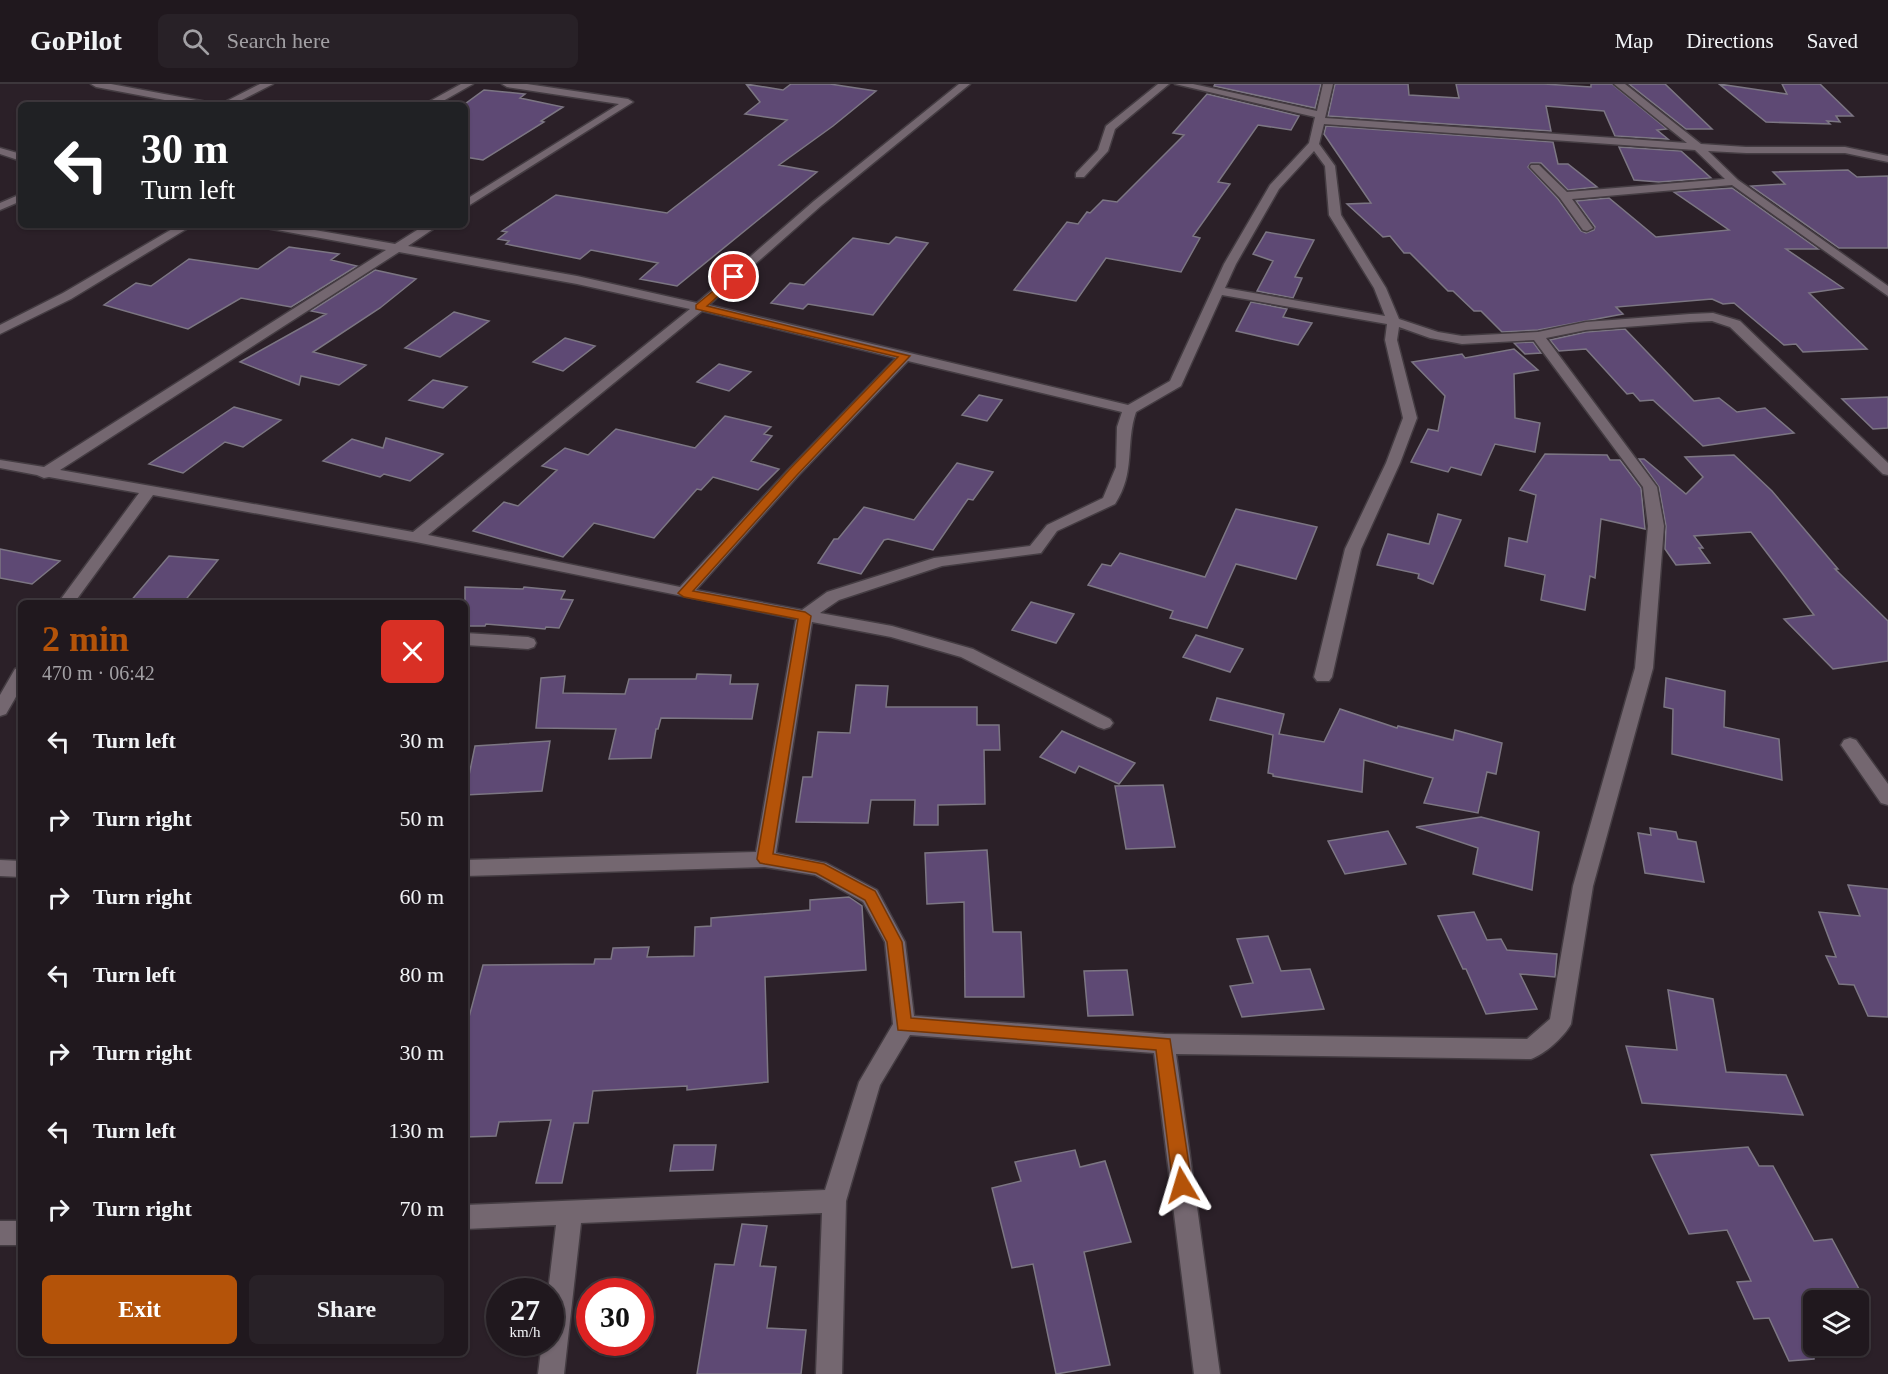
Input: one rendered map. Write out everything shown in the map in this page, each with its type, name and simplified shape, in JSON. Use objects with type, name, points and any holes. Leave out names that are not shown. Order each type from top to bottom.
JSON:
[{"type":"street","points":[[96,84],[191,102]]},
{"type":"street","points":[[230,102],[268,84]]},
{"type":"street","points":[[434,102],[468,84]]},
{"type":"street","points":[[468,203],[628,102],[507,84]]},
{"type":"street","points":[[416,537],[700,307],[819,203],[965,84]]},
{"type":"street","points":[[1080,175],[1103,151],[1110,128],[1164,84]]},
{"type":"street","points":[[1180,84],[1320,118],[1544,138],[1696,145],[1746,150],[1845,150],[1888,159]]},
{"type":"street","points":[[765,859],[805,616],[833,596],[940,561],[1035,550],[1052,528],[1110,501],[1123,467],[1124,427],[1130,410],[1176,383],[1230,264],[1274,187],[1314,144],[1328,84]]},
{"type":"street","points":[[1618,84],[1696,145],[1734,182],[1888,291]]},
{"type":"street","points":[[1314,144],[1330,166],[1335,215],[1380,288],[1394,321],[1391,340],[1410,418],[1393,463],[1353,549],[1323,677]]},
{"type":"street","points":[[0,151],[18,157]]},
{"type":"street","points":[[1535,166],[1564,196],[1587,228]]},
{"type":"street","points":[[1564,196],[1734,182]]},
{"type":"street","points":[[0,207],[18,199]]},
{"type":"street","points":[[0,330],[67,296],[182,228]]},
{"type":"street","points":[[283,228],[577,280],[700,307],[1130,410]]},
{"type":"street","points":[[44,474],[428,228]]},
{"type":"street","points":[[1218,291],[1394,321],[1435,335],[1462,340],[1538,336],[1586,326],[1713,317],[1735,324],[1888,471]]},
{"type":"street","points":[[904,1025],[1164,1044],[1532,1049],[1560,1024],[1583,886],[1644,668],[1656,526],[1650,486],[1538,336]]},
{"type":"street","points":[[684,593],[793,473],[905,356]]},
{"type":"street","points":[[0,464],[44,474],[416,537],[684,593],[892,632],[967,653],[1104,723]]},
{"type":"street","points":[[68,600],[149,490]]},
{"type":"street","points":[[468,639],[528,643]]},
{"type":"street","points":[[0,710],[18,678]]},
{"type":"street","points":[[1850,745],[1888,798]]},
{"type":"street","points":[[468,868],[765,859],[819,868],[870,896],[895,942],[904,1025],[870,1082],[834,1201],[829,1374]]},
{"type":"street","points":[[0,868],[18,869]]},
{"type":"street","points":[[1164,1044],[1207,1374]]},
{"type":"street","points":[[468,1217],[834,1201]]},
{"type":"street","points":[[551,1374],[570,1213]]},
{"type":"street","points":[[0,1233],[18,1233]]},
{"type":"building","points":[[746,84],[783,90],[791,84],[830,84],[876,91],[779,165],[817,172],[677,286],[640,279],[658,263],[591,250],[580,259],[506,244],[509,241],[498,239],[507,232],[502,231],[556,195],[667,213],[787,120],[745,114],[760,102]]},
{"type":"building","points":[[1215,84],[1321,84],[1315,108],[1214,86]]},
{"type":"building","points":[[1335,84],[1408,84],[1409,95],[1459,98],[1456,84],[1544,84],[1591,87],[1591,84],[1612,84],[1667,129],[1657,130],[1668,139],[1615,136],[1604,111],[1546,106],[1551,131],[1328,116]]},
{"type":"building","points":[[1629,84],[1665,84],[1712,129],[1686,129]]},
{"type":"building","points":[[1719,84],[1787,94],[1782,84],[1820,84],[1853,116],[1836,116],[1840,122],[1827,121],[1830,124],[1766,122]]},
{"type":"building","points":[[484,90],[525,94],[520,98],[563,107],[541,121],[544,122],[483,160],[468,158],[468,102]]},
{"type":"building","points":[[1207,94],[1299,116],[1291,130],[1258,125],[1218,182],[1230,184],[1193,236],[1200,238],[1181,272],[1106,258],[1076,301],[1014,290],[1067,222],[1078,224],[1087,212],[1090,213],[1103,200],[1117,202],[1184,135],[1173,133]]},
{"type":"building","points":[[1326,126],[1553,142],[1558,164],[1568,164],[1597,187],[1568,190],[1541,163],[1531,163],[1528,167],[1558,199],[1581,231],[1586,233],[1594,230],[1595,227],[1576,201],[1609,198],[1656,237],[1729,230],[1674,192],[1732,188],[1818,249],[1786,249],[1843,288],[1809,293],[1867,349],[1803,352],[1796,344],[1784,345],[1734,303],[1723,304],[1712,299],[1616,307],[1623,314],[1538,330],[1502,332],[1481,311],[1474,311],[1453,291],[1448,291],[1410,253],[1404,253],[1390,236],[1383,237],[1347,204],[1371,203],[1324,134]]},
{"type":"building","points":[[1619,147],[1681,151],[1711,178],[1659,182],[1634,180]]},
{"type":"building","points":[[1848,170],[1857,177],[1888,176],[1888,248],[1839,248],[1751,186],[1785,184],[1773,172]]},
{"type":"building","points":[[1266,232],[1314,240],[1295,277],[1302,278],[1293,298],[1257,291],[1273,261],[1253,254]]},
{"type":"building","points":[[896,237],[928,243],[873,315],[808,304],[803,309],[771,303],[790,283],[804,285],[853,238],[889,244]]},
{"type":"building","points":[[289,247],[339,254],[331,260],[357,266],[291,307],[241,298],[188,329],[104,305],[136,283],[151,286],[189,259],[258,269]]},
{"type":"building","points":[[375,270],[416,279],[380,308],[313,352],[366,365],[339,385],[301,376],[299,385],[240,362],[326,314],[311,311]]},
{"type":"building","points":[[1251,302],[1287,309],[1283,317],[1312,323],[1298,345],[1236,331]]},
{"type":"building","points":[[454,312],[489,321],[440,357],[405,348]]},
{"type":"building","points":[[1625,329],[1694,401],[1719,398],[1737,412],[1765,408],[1794,433],[1703,446],[1653,400],[1640,401],[1633,393],[1627,394],[1586,349],[1559,351],[1550,340],[1586,332]]},
{"type":"building","points":[[565,338],[595,346],[563,371],[533,362]]},
{"type":"building","points":[[1533,342],[1541,353],[1525,354],[1514,343]]},
{"type":"building","points":[[1514,349],[1538,370],[1514,374],[1515,418],[1540,423],[1535,452],[1495,444],[1481,475],[1451,467],[1448,472],[1411,462],[1428,429],[1438,431],[1445,396],[1412,362],[1462,354],[1465,358]]},
{"type":"building","points":[[719,364],[751,372],[729,391],[697,382]]},
{"type":"building","points":[[433,380],[467,387],[443,408],[409,400]]},
{"type":"building","points":[[979,395],[1002,400],[987,421],[962,415]]},
{"type":"building","points":[[1888,397],[1888,428],[1873,429],[1842,399]]},
{"type":"building","points":[[234,407],[281,420],[243,447],[225,442],[183,473],[149,464]]},
{"type":"building","points":[[725,416],[771,427],[764,434],[772,436],[751,461],[779,469],[758,490],[713,477],[701,490],[697,489],[654,538],[594,523],[563,557],[473,531],[504,502],[518,506],[557,470],[542,466],[565,448],[588,455],[616,429],[695,448]]},
{"type":"building","points":[[386,438],[443,454],[410,481],[384,474],[380,477],[323,461],[352,439],[383,448]]},
{"type":"building","points":[[1545,454],[1607,455],[1610,460],[1620,460],[1641,488],[1645,529],[1601,519],[1595,578],[1590,576],[1585,610],[1541,600],[1545,575],[1505,566],[1509,538],[1527,542],[1536,495],[1520,490]]},
{"type":"building","points":[[1734,455],[1772,491],[1838,569],[1835,569],[1888,621],[1888,661],[1833,669],[1784,619],[1814,615],[1751,532],[1694,536],[1703,548],[1699,548],[1710,563],[1676,565],[1665,549],[1666,526],[1659,487],[1639,459],[1644,459],[1686,494],[1703,477],[1685,457]]},
{"type":"building","points":[[957,463],[993,472],[973,500],[968,499],[933,550],[888,539],[884,540],[861,574],[818,563],[834,539],[838,539],[864,507],[914,520]]},
{"type":"building","points":[[1236,509],[1317,527],[1296,579],[1236,564],[1207,628],[1170,618],[1173,611],[1088,585],[1102,564],[1111,566],[1120,553],[1205,577]]},
{"type":"building","points":[[1438,514],[1461,520],[1433,584],[1418,578],[1419,574],[1377,565],[1388,534],[1429,544]]},
{"type":"building","points":[[0,549],[60,561],[32,584],[0,578]]},
{"type":"building","points":[[169,556],[218,560],[185,600],[132,600]]},
{"type":"building","points":[[465,587],[523,589],[524,587],[565,591],[561,599],[573,600],[559,628],[546,627],[545,629],[486,624],[485,626],[468,626],[468,600],[465,600]]},
{"type":"building","points":[[1031,602],[1074,614],[1056,643],[1012,630]]},
{"type":"building","points":[[1196,635],[1243,649],[1230,672],[1183,657]]},
{"type":"building","points":[[697,674],[731,675],[730,684],[758,684],[752,719],[661,718],[658,729],[656,729],[651,758],[609,759],[616,729],[536,728],[541,678],[565,676],[563,693],[625,694],[629,679],[696,679]]},
{"type":"building","points":[[1666,678],[1725,691],[1724,727],[1779,739],[1782,780],[1672,754],[1673,709],[1664,707]]},
{"type":"building","points":[[856,685],[888,686],[886,707],[977,707],[977,725],[999,725],[1000,750],[984,750],[985,804],[938,805],[938,825],[914,825],[915,800],[871,800],[868,823],[796,822],[803,777],[812,777],[818,732],[850,733]]},
{"type":"building","points":[[1217,698],[1284,714],[1279,734],[1324,742],[1340,709],[1397,728],[1398,726],[1453,740],[1455,730],[1502,743],[1496,774],[1487,772],[1478,813],[1424,803],[1433,778],[1364,760],[1362,792],[1273,776],[1268,773],[1273,735],[1210,720]]},
{"type":"building","points":[[1062,731],[1135,763],[1119,784],[1079,766],[1075,773],[1040,757]]},
{"type":"building","points":[[550,741],[542,791],[468,795],[468,780],[475,746]]},
{"type":"building","points":[[1163,785],[1175,847],[1126,849],[1115,786]]},
{"type":"building","points":[[1481,817],[1539,832],[1532,890],[1473,874],[1478,848],[1416,827]]},
{"type":"building","points":[[1650,828],[1676,832],[1678,839],[1696,842],[1704,882],[1645,873],[1638,833],[1651,835]]},
{"type":"building","points":[[1388,831],[1406,864],[1345,874],[1328,841]]},
{"type":"building","points":[[987,850],[993,932],[1021,932],[1024,997],[965,997],[964,902],[927,904],[925,853]]},
{"type":"building","points":[[1848,885],[1888,889],[1888,1017],[1868,1016],[1854,985],[1839,984],[1826,956],[1836,957],[1819,912],[1860,916]]},
{"type":"building","points":[[849,897],[862,906],[866,970],[765,977],[768,1082],[687,1090],[687,1086],[593,1091],[588,1123],[574,1123],[562,1183],[536,1183],[551,1120],[499,1122],[496,1136],[468,1137],[468,1021],[483,965],[594,964],[595,959],[611,959],[613,948],[649,947],[647,957],[694,956],[695,927],[711,926],[711,918],[810,910],[810,900]]},
{"type":"building","points":[[1474,912],[1487,940],[1501,939],[1507,950],[1557,954],[1555,977],[1520,974],[1537,1009],[1486,1014],[1466,969],[1463,969],[1438,916]]},
{"type":"building","points":[[1268,936],[1281,971],[1310,969],[1324,1009],[1242,1017],[1230,986],[1253,983],[1237,939]]},
{"type":"building","points":[[1127,970],[1133,1015],[1088,1016],[1084,971]]},
{"type":"building","points":[[1668,990],[1713,999],[1726,1072],[1786,1075],[1803,1115],[1642,1103],[1626,1046],[1677,1050]]},
{"type":"building","points":[[674,1145],[716,1145],[713,1170],[670,1171]]},
{"type":"building","points":[[1748,1147],[1759,1166],[1773,1166],[1814,1241],[1832,1239],[1860,1290],[1803,1290],[1803,1356],[1814,1356],[1814,1359],[1789,1361],[1769,1318],[1754,1319],[1737,1282],[1751,1281],[1727,1230],[1689,1234],[1651,1155]]},
{"type":"building","points":[[1075,1150],[1080,1167],[1105,1161],[1131,1242],[1084,1252],[1110,1365],[1056,1374],[1033,1264],[1012,1268],[992,1188],[1021,1181],[1015,1162]]},
{"type":"building","points":[[742,1224],[767,1226],[760,1266],[776,1267],[767,1328],[806,1330],[801,1374],[697,1374],[715,1264],[734,1265]]},
{"type":"route","points":[[734,277],[700,307],[905,356],[793,473],[684,593],[805,616],[765,859],[819,868],[870,896],[895,942],[904,1025],[1164,1044],[1182,1185]]}]
